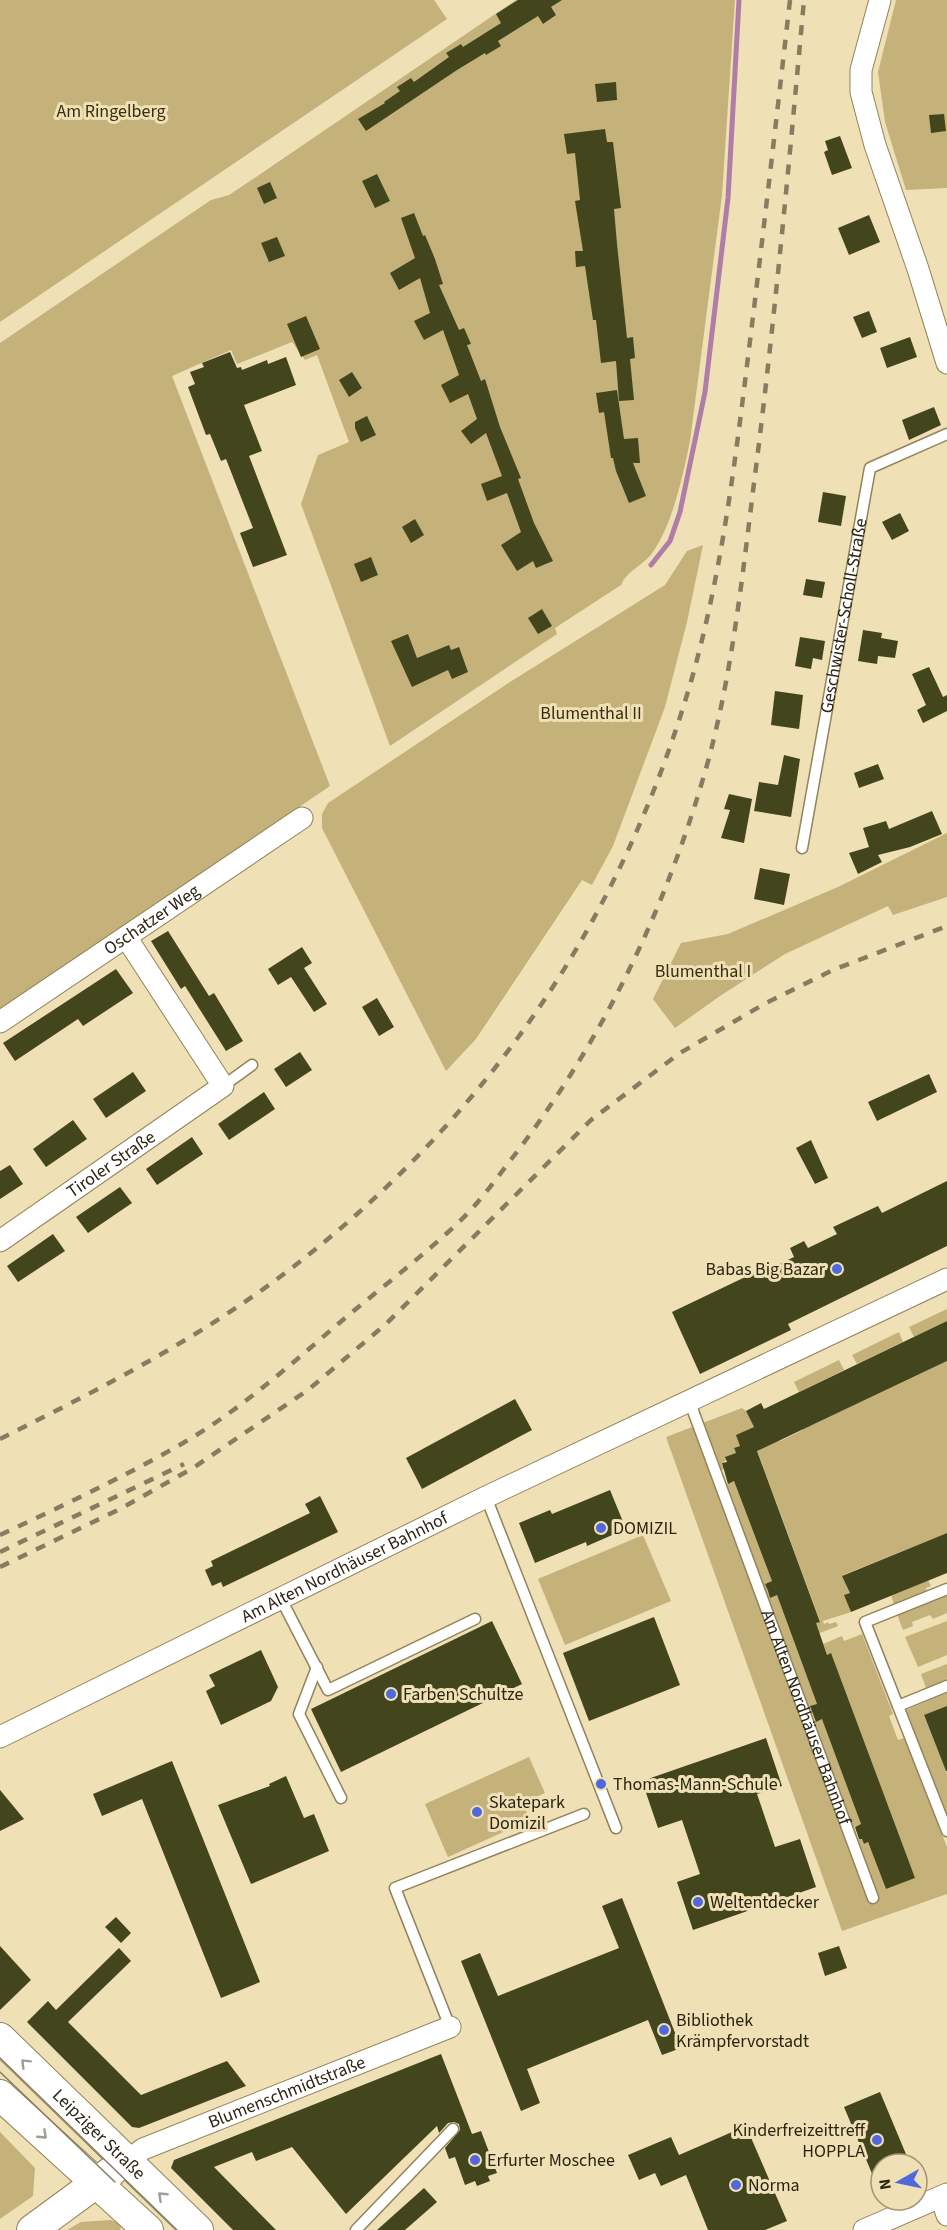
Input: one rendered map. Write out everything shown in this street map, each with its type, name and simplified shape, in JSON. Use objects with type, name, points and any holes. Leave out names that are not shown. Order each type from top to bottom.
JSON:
[{"type":"main road","name":"Leipziger Straße","points":[[0,2038],[198,2230]]},
{"type":"main road","name":"Leipziger Straße","points":[[0,2095],[148,2230]]},
{"type":"main road","points":[[32,2230],[126,2162]]},
{"type":"street","points":[[880,0],[861,70],[861,92],[875,145],[918,269],[947,363]]},
{"type":"street","name":"Oschatzer Weg","points":[[0,1022],[302,818]]},
{"type":"street","points":[[126,937],[223,1086]]},
{"type":"street","name":"Tiroler Straße","points":[[0,1241],[223,1086]]},
{"type":"street","name":"Am Alten Nordhäuser Bahnhof","points":[[0,1737],[486,1497],[947,1280]]},
{"type":"street","name":"Blumenschmidtstraße","points":[[126,2162],[143,2149],[450,2027]]},
{"type":"street","points":[[864,2230],[945,2202]]},
{"type":"lane","name":"Geschwister-Scholl-Straße","points":[[802,848],[870,468],[947,434]]},
{"type":"lane","name":"Tiroler Straße","points":[[223,1086],[252,1065]]},
{"type":"lane","name":"Am Alten Nordhäuser Bahnhof","points":[[689,1400],[873,1898]]},
{"type":"lane","points":[[486,1497],[616,1828]]},
{"type":"lane","points":[[947,1589],[865,1622],[947,1831]]},
{"type":"lane","points":[[281,1599],[328,1690],[475,1619]]},
{"type":"lane","points":[[316,1667],[299,1714],[341,1798]]},
{"type":"lane","points":[[898,1706],[947,1686]]},
{"type":"lane","points":[[450,2027],[395,1888],[584,1814]]},
{"type":"lane","points":[[356,2230],[453,2129]]},
{"type":"green space","name":"Am Ringelberg","points":[[0,0],[434,0],[447,19],[0,322]]},
{"type":"green space","points":[[516,0],[735,0],[722,195],[690,441],[676,501],[665,531],[650,556],[623,580],[621,585],[555,628],[557,634],[390,746],[301,504],[318,455],[349,442],[317,355],[305,360],[292,342],[237,364],[231,350],[172,376],[330,786],[0,1011],[0,343],[211,200],[229,195]]},
{"type":"green space","points":[[896,0],[947,0],[947,188],[906,190],[885,122],[878,72]]},
{"type":"green space","name":"Blumenthal II","points":[[703,545],[687,622],[665,707],[613,846],[592,885],[582,880],[476,1039],[446,1071],[322,828],[322,814],[328,803],[507,684],[665,585],[687,551]]},
{"type":"green space","name":"Blumenthal I","points":[[947,833],[947,897],[893,915],[888,906],[785,954],[675,1028],[653,999],[681,943],[728,934],[838,887]]},
{"type":"green space","points":[[947,1309],[947,1321],[914,1337],[909,1327]]},
{"type":"green space","points":[[899,1332],[903,1342],[857,1364],[852,1355]]},
{"type":"green space","points":[[839,1360],[844,1370],[799,1392],[794,1382]]},
{"type":"green space","points":[[947,1361],[947,1533],[843,1575],[850,1593],[845,1595],[851,1612],[823,1621],[824,1624],[836,1622],[838,1626],[799,1641],[796,1631],[820,1621],[754,1442],[775,1431],[780,1441],[803,1430],[802,1427],[811,1423],[812,1425]]},
{"type":"green space","points":[[742,1408],[754,1427],[737,1435],[740,1446],[734,1448],[736,1453],[722,1463],[724,1469],[721,1470],[727,1484],[734,1481],[772,1581],[765,1584],[770,1597],[777,1595],[817,1704],[810,1707],[815,1721],[823,1719],[861,1824],[854,1827],[858,1839],[862,1838],[864,1844],[868,1842],[886,1889],[914,1878],[831,1654],[827,1655],[823,1644],[842,1636],[844,1641],[862,1634],[893,1714],[889,1716],[898,1740],[904,1738],[947,1847],[947,1894],[842,1931],[666,1437]]},
{"type":"green space","points":[[643,1535],[671,1601],[565,1645],[538,1579]]},
{"type":"green space","points":[[928,1580],[931,1586],[926,1588],[927,1592],[894,1605],[891,1595]]},
{"type":"green space","points":[[947,1594],[947,1613],[933,1619],[930,1615],[912,1622],[913,1626],[903,1630],[897,1614]]},
{"type":"green space","points":[[947,1621],[947,1655],[918,1667],[905,1637]]},
{"type":"green space","points":[[947,1664],[947,1680],[926,1688],[921,1674]]},
{"type":"green space","points":[[947,1693],[947,1706],[924,1716],[947,1773],[947,1819],[904,1711]]},
{"type":"green space","name":"Skatepark Domizil","points":[[529,1757],[545,1793],[523,1803],[530,1820],[448,1857],[425,1804]]},
{"type":"green space","points":[[0,2132],[35,2168],[33,2196],[0,2219]]},
{"type":"green space","points":[[111,2220],[122,2224],[120,2230],[67,2230],[81,2222]]},
{"type":"building","points":[[518,0],[562,0],[551,7],[556,15],[543,24],[538,16],[498,41],[501,46],[457,70],[366,131],[358,119],[400,91],[397,87],[411,78],[414,82],[449,57],[446,53],[461,44],[463,47],[501,23],[496,14]]},
{"type":"building","points":[[616,82],[617,100],[597,102],[595,84]]},
{"type":"building","points":[[944,114],[946,131],[931,133],[929,115]]},
{"type":"building","points":[[605,129],[607,142],[613,142],[621,208],[614,209],[627,338],[633,337],[635,358],[630,359],[634,400],[619,401],[616,361],[601,363],[596,320],[593,320],[585,266],[576,267],[575,251],[583,251],[575,201],[580,200],[575,153],[567,154],[564,134]]},
{"type":"building","points":[[840,136],[852,168],[832,175],[824,152],[828,150],[825,141]]},
{"type":"building","points":[[377,174],[390,201],[375,208],[362,181]]},
{"type":"building","points":[[270,182],[277,198],[264,204],[257,188]]},
{"type":"building","points":[[414,213],[435,259],[443,284],[439,285],[459,330],[464,328],[471,344],[467,345],[481,381],[485,379],[500,427],[521,478],[518,479],[534,523],[553,561],[536,568],[533,561],[517,571],[501,545],[521,532],[507,493],[487,501],[481,484],[502,476],[486,433],[471,444],[461,431],[477,419],[468,394],[450,403],[441,385],[459,375],[443,330],[424,340],[414,321],[430,313],[420,278],[399,290],[390,273],[415,258],[401,218]]},
{"type":"building","points":[[869,215],[880,242],[849,255],[838,228]]},
{"type":"building","points":[[277,237],[285,256],[269,262],[261,243]]},
{"type":"building","points":[[869,311],[877,332],[862,338],[853,317]]},
{"type":"building","points":[[306,316],[320,349],[301,357],[287,324]]},
{"type":"building","points":[[910,337],[917,357],[887,368],[880,348]]},
{"type":"building","points":[[230,352],[237,368],[241,367],[242,370],[267,360],[268,364],[286,357],[296,385],[244,405],[262,451],[249,456],[287,555],[253,567],[240,533],[253,528],[226,459],[221,461],[210,434],[206,435],[188,387],[195,384],[190,372],[204,367],[202,363]]},
{"type":"building","points":[[352,372],[362,388],[349,397],[339,380]]},
{"type":"building","points":[[617,390],[624,439],[638,438],[640,463],[633,463],[646,496],[629,503],[613,458],[611,458],[604,412],[599,413],[596,393]]},
{"type":"building","points":[[934,407],[941,425],[909,440],[902,420]]},
{"type":"building","points":[[367,416],[376,435],[361,442],[355,422]]},
{"type":"building","points":[[823,492],[846,496],[841,526],[818,522]]},
{"type":"building","points":[[900,513],[909,531],[892,540],[882,522]]},
{"type":"building","points":[[415,519],[424,535],[411,543],[402,527]]},
{"type":"building","points":[[371,557],[378,575],[361,582],[354,564]]},
{"type":"building","points":[[806,579],[825,582],[822,598],[803,595]]},
{"type":"building","points":[[542,609],[552,626],[538,634],[528,618]]},
{"type":"building","points":[[863,630],[882,633],[881,638],[898,641],[895,658],[878,656],[877,664],[858,661]]},
{"type":"building","points":[[408,634],[417,658],[449,645],[451,650],[459,647],[468,672],[452,679],[448,670],[412,687],[391,641]]},
{"type":"building","points":[[800,637],[825,641],[822,660],[813,658],[811,669],[795,666]]},
{"type":"building","points":[[929,667],[943,697],[947,695],[947,711],[923,723],[917,710],[926,705],[912,674]]},
{"type":"building","points":[[775,691],[803,695],[799,729],[771,725]]},
{"type":"building","points":[[784,755],[800,759],[791,817],[754,811],[759,782],[778,785]]},
{"type":"building","points":[[878,764],[884,779],[859,788],[854,773]]},
{"type":"building","points":[[729,794],[752,799],[744,843],[721,838],[730,810],[724,809]]},
{"type":"building","points":[[932,811],[942,834],[910,847],[878,855],[882,862],[858,874],[849,853],[869,847],[863,828],[886,821],[889,829]]},
{"type":"building","points":[[760,868],[790,874],[784,905],[754,899]]},
{"type":"building","points":[[168,931],[209,996],[214,993],[243,1041],[226,1051],[185,986],[181,989],[151,941]]},
{"type":"building","points":[[302,947],[312,963],[304,968],[327,1004],[314,1012],[291,977],[278,985],[268,969]]},
{"type":"building","points":[[116,969],[133,993],[83,1026],[78,1019],[15,1061],[3,1043]]},
{"type":"building","points":[[377,998],[394,1027],[379,1036],[362,1007]]},
{"type":"building","points":[[300,1052],[312,1070],[286,1087],[274,1069]]},
{"type":"building","points":[[133,1072],[146,1091],[106,1118],[93,1099]]},
{"type":"building","points":[[929,1074],[937,1092],[877,1121],[868,1102]]},
{"type":"building","points":[[264,1092],[275,1109],[229,1140],[218,1124]]},
{"type":"building","points":[[73,1120],[87,1139],[46,1167],[33,1149]]},
{"type":"building","points":[[192,1137],[203,1154],[157,1185],[146,1169]]},
{"type":"building","points":[[811,1140],[828,1178],[815,1184],[796,1148]]},
{"type":"building","points":[[10,1165],[23,1184],[0,1199],[0,1171]]},
{"type":"building","points":[[947,1181],[947,1246],[788,1324],[791,1330],[700,1374],[672,1312],[762,1269],[763,1272],[794,1257],[790,1248],[804,1241],[808,1248],[837,1234],[833,1227],[878,1206],[882,1213]]},
{"type":"building","points":[[120,1187],[132,1203],[88,1233],[76,1217]]},
{"type":"building","points":[[53,1234],[65,1251],[18,1282],[7,1266]]},
{"type":"building","points":[[947,1321],[947,1361],[757,1451],[820,1622],[816,1623],[827,1655],[831,1653],[915,1878],[886,1889],[868,1842],[864,1844],[862,1839],[859,1839],[855,1827],[861,1824],[822,1719],[816,1722],[810,1706],[817,1704],[777,1595],[770,1598],[765,1584],[772,1581],[734,1481],[728,1484],[722,1463],[727,1462],[725,1457],[736,1453],[734,1448],[740,1446],[736,1435],[754,1427],[746,1411],[761,1403],[764,1409]]},
{"type":"building","points":[[515,1399],[532,1430],[422,1489],[406,1458]]},
{"type":"building","name":"DOMIZIL","points":[[610,1490],[626,1529],[587,1546],[586,1542],[535,1563],[519,1523],[550,1510],[552,1514]]},
{"type":"building","points":[[320,1496],[338,1532],[223,1587],[221,1582],[212,1586],[205,1570],[213,1566],[211,1561],[310,1513],[305,1504]]},
{"type":"building","points":[[947,1533],[947,1573],[851,1612],[844,1595],[850,1593],[842,1576]]},
{"type":"building","points":[[654,1617],[680,1685],[589,1721],[563,1653]]},
{"type":"building","points":[[492,1621],[522,1684],[341,1772],[311,1709]]},
{"type":"building","points":[[261,1650],[278,1687],[271,1701],[221,1725],[206,1691],[215,1686],[209,1675]]},
{"type":"building","points":[[947,1706],[947,1771],[946,1771],[924,1715]]},
{"type":"building","points":[[766,1738],[782,1786],[757,1794],[775,1847],[800,1839],[816,1887],[693,1930],[677,1882],[700,1874],[682,1820],[658,1828],[642,1781]]},
{"type":"building","points":[[172,1761],[260,1982],[221,1998],[142,1799],[102,1816],[93,1794]]},
{"type":"building","points":[[286,1776],[304,1818],[314,1814],[329,1851],[251,1884],[218,1805],[270,1786],[269,1784]]},
{"type":"building","points":[[0,1790],[24,1819],[0,1831]]},
{"type":"building","points":[[622,1898],[681,2048],[662,2055],[648,2020],[527,2069],[540,2103],[521,2111],[461,1961],[480,1953],[498,1996],[619,1948],[602,1906]]},
{"type":"building","points":[[116,1917],[131,1933],[121,1943],[105,1927]]},
{"type":"building","points":[[0,1946],[31,1980],[0,2010]]},
{"type":"building","points":[[839,1946],[847,1968],[825,1976],[818,1953]]},
{"type":"building","points":[[119,1948],[131,1961],[68,2022],[141,2095],[227,2061],[246,2086],[139,2128],[132,2127],[27,2022],[48,2001],[56,2010]]},
{"type":"building","points":[[441,2054],[472,2134],[481,2131],[497,2173],[488,2176],[490,2181],[477,2186],[475,2181],[465,2185],[455,2157],[449,2159],[445,2148],[460,2130],[459,2124],[454,2122],[448,2123],[439,2133],[437,2126],[346,2214],[292,2147],[256,2161],[252,2152],[214,2167],[276,2230],[233,2230],[171,2168],[174,2160]]},
{"type":"building","points":[[880,2092],[905,2152],[869,2152],[869,2166],[844,2107]]},
{"type":"building","points":[[746,2126],[787,2221],[765,2230],[708,2230],[686,2175],[661,2186],[655,2173],[639,2180],[628,2155],[671,2137],[679,2155]]},
{"type":"building","points":[[424,2188],[437,2202],[405,2230],[377,2230]]},
{"type":"waterway","points":[[651,565],[670,541],[680,512],[705,392],[728,198],[739,0]]},
{"type":"tram line","points":[[0,2058],[177,2230]]},
{"type":"tram line","points":[[0,2072],[115,2182]]},
{"type":"railway","points":[[0,1439],[117,1379],[231,1311],[302,1260],[371,1201],[435,1138],[492,1071],[544,1000],[590,926],[630,847],[664,765],[703,637],[720,553],[739,426],[790,0]]},
{"type":"railway","points":[[0,1535],[161,1456],[204,1430],[264,1387],[430,1248],[473,1207],[513,1157],[577,1065],[605,1016],[654,916],[674,864],[709,758],[724,692],[740,592],[768,369],[804,0]]},
{"type":"railway","points":[[0,1567],[120,1509],[193,1468],[308,1390],[386,1324],[591,1120],[680,1053],[766,1003],[833,970],[947,926]]},
{"type":"railway","points":[[0,1552],[184,1464]]},
{"type":"place","name":"Babas Big Bazar","points":[[837,1269]]},
{"type":"place","name":"DOMIZIL","points":[[601,1528]]},
{"type":"place","name":"Farben Schultze","points":[[391,1694]]},
{"type":"place","name":"Thomas-Mann-Schule","points":[[601,1784]]},
{"type":"place","name":"Skatepark Domizil","points":[[477,1812]]},
{"type":"place","name":"Weltentdecker","points":[[698,1902]]},
{"type":"place","name":"Bibliothek Krämpfervorstadt","points":[[664,2030]]},
{"type":"place","name":"Kinderfreizeittreff HOPPLA","points":[[877,2140]]},
{"type":"place","name":"Erfurter Moschee","points":[[475,2160]]},
{"type":"place","name":"Norma","points":[[736,2185]]}]
